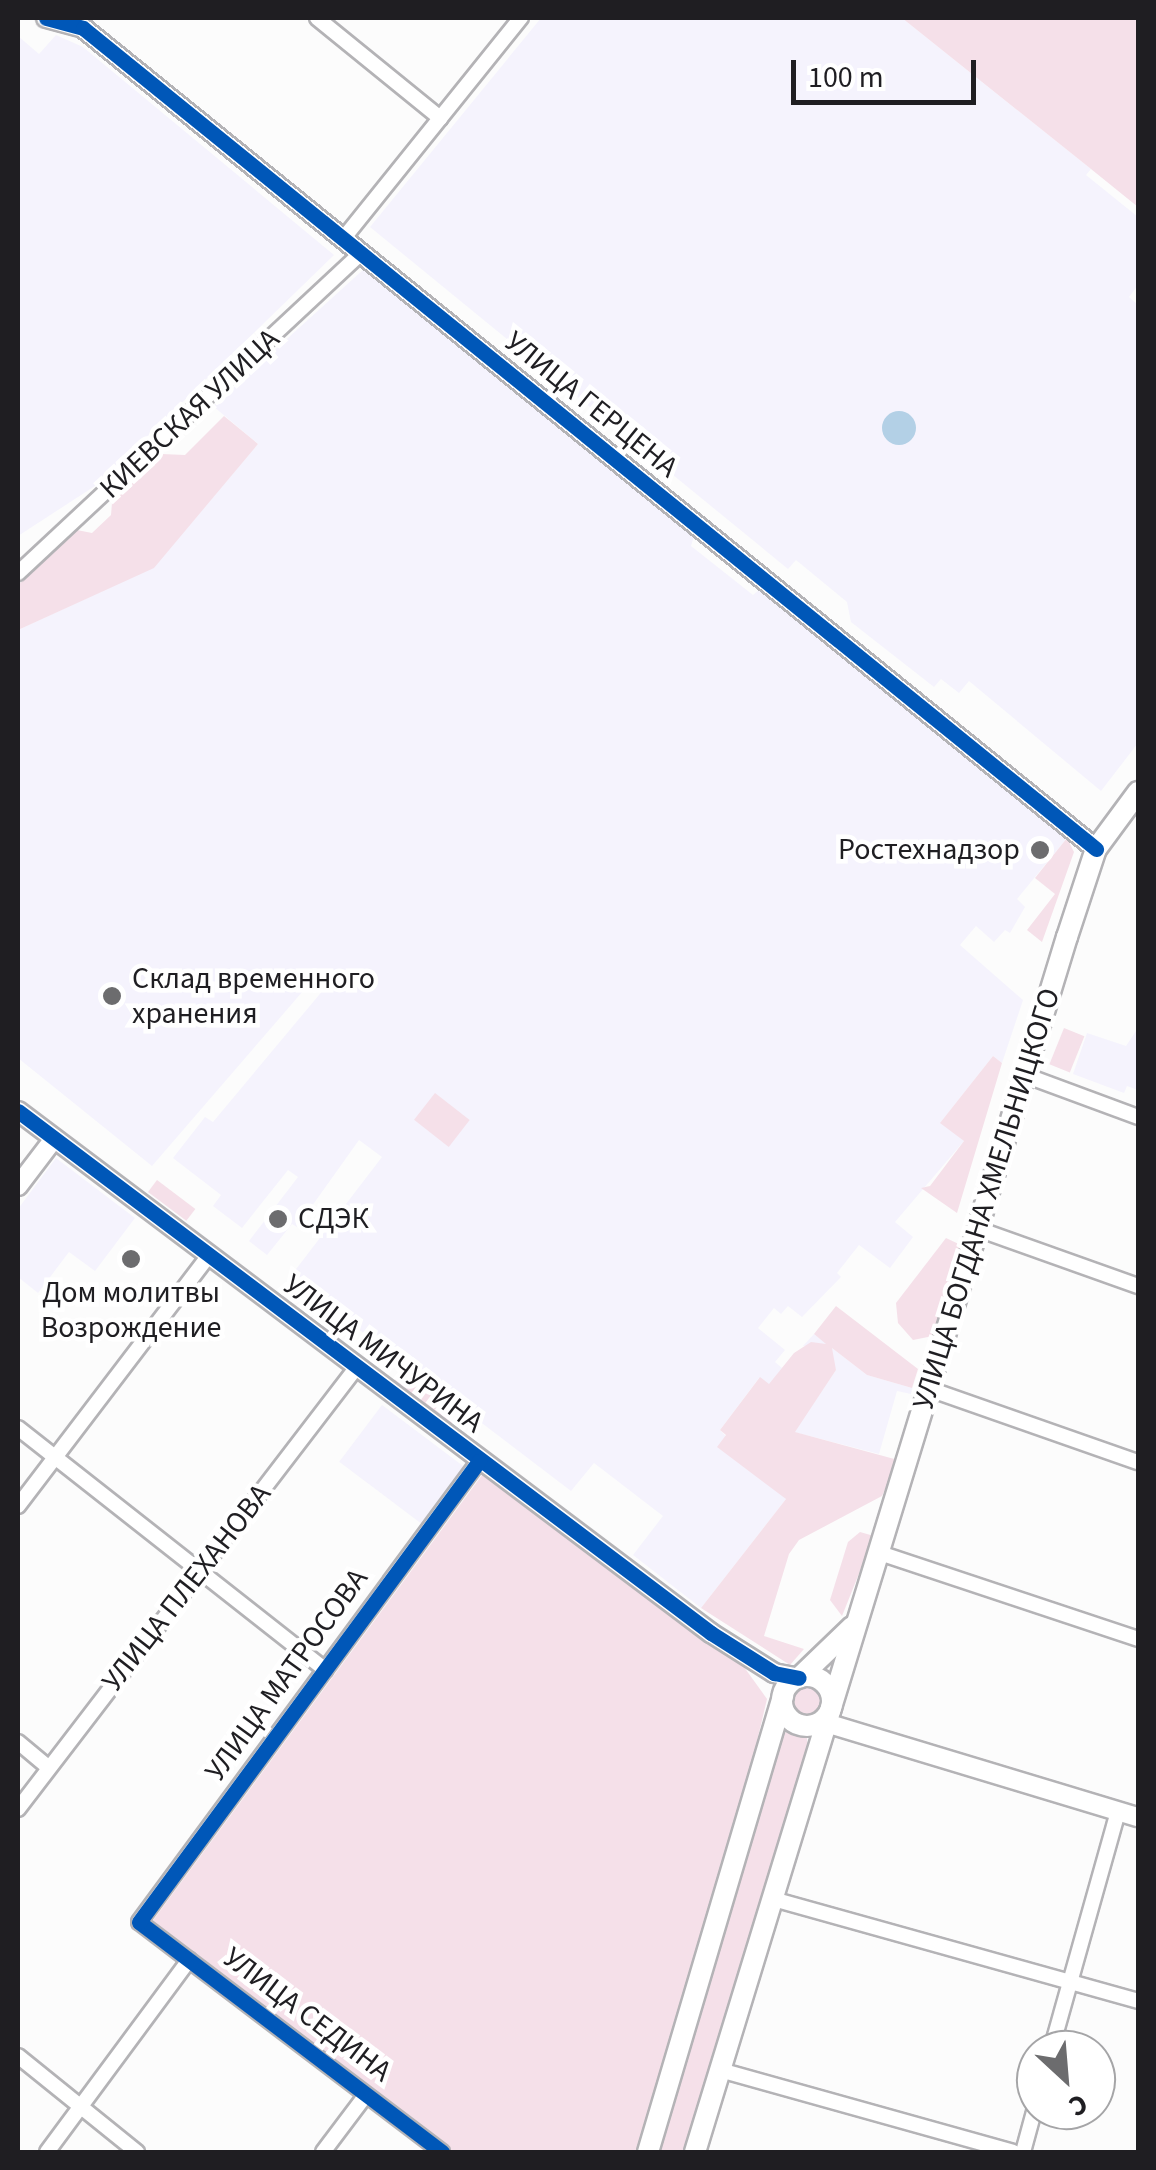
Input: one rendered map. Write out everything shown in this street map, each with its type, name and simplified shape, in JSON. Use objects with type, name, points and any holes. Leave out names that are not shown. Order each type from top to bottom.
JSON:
[{"type":"main road","name":"УЛИЦА БОГДАНА ХМЕЛЬНИЦКОГО","points":[[695,2152],[880,1553],[1022,1074],[1096,849],[1138,792]]},
{"type":"main road","name":"УЛИЦА БОГДАНА ХМЕЛЬНИЦКОГО","points":[[799,1678],[860,1618]]},
{"type":"main road","points":[[648,2152],[783,1696],[799,1678],[823,1682],[829,1715],[818,1723],[801,1725],[788,1716],[783,1696]]},
{"type":"street","points":[[317,18],[440,118]]},
{"type":"street","points":[[343,239],[521,18]]},
{"type":"street","name":"УЛИЦА ГЕРЦЕНА","points":[[53,20],[82,23],[1096,849]]},
{"type":"street","name":"КИЕВСКАЯ УЛИЦА","points":[[18,574],[361,253]]},
{"type":"street","points":[[1022,1074],[1138,1117]]},
{"type":"street","name":"УЛИЦА МИЧУРИНА","points":[[18,1111],[717,1637],[774,1673],[799,1678]]},
{"type":"street","points":[[18,1186],[53,1140]]},
{"type":"street","points":[[975,1228],[1138,1286]]},
{"type":"street","points":[[18,1506],[208,1257]]},
{"type":"street","name":"УЛИЦА ПЛЕХАНОВА","points":[[18,1809],[356,1368]]},
{"type":"street","points":[[929,1389],[1138,1462]]},
{"type":"street","points":[[18,1428],[325,1670]]},
{"type":"street","name":"УЛИЦА МАТРОСОВА","points":[[139,1922],[479,1461]]},
{"type":"street","points":[[880,1553],[1138,1639]]},
{"type":"street","name":"УЛИЦА МИЧУРИНА","points":[[717,1637],[783,1696]]},
{"type":"street","points":[[829,1715],[1138,1816]]},
{"type":"street","points":[[18,1742],[49,1768]]},
{"type":"street","points":[[1057,2030],[1118,1810]]},
{"type":"street","points":[[772,1899],[1138,2001]]},
{"type":"street","name":"УЛИЦА СЕДИНА","points":[[139,1922],[442,2152]]},
{"type":"street","points":[[47,2152],[190,1960]]},
{"type":"street","points":[[18,2056],[137,2152]]},
{"type":"street","points":[[720,2070],[1013,2152]]},
{"type":"street","points":[[324,2152],[366,2095]]},
{"type":"shaded area","points":[[541,18],[902,18],[1091,169],[1086,175],[1138,217],[1138,285],[1129,297],[1138,305],[1138,743],[1101,791],[969,681],[959,693],[941,679],[934,687],[851,622],[847,602],[796,560],[788,569],[370,227]]},
{"type":"shaded area","points":[[902,18],[1138,18],[1138,207],[1091,169]]},
{"type":"shaded area","points":[[56,35],[83,47],[334,255],[98,484],[18,536],[18,36],[39,54]]},
{"type":"shaded area","points":[[364,269],[694,536],[691,546],[753,595],[760,589],[1067,838],[1017,899],[1025,907],[1010,933],[1005,930],[994,942],[976,926],[960,945],[1023,1000],[1002,1063],[993,1056],[941,1122],[964,1141],[895,1222],[913,1237],[890,1268],[859,1245],[837,1273],[841,1277],[802,1317],[788,1306],[781,1314],[774,1308],[758,1328],[785,1350],[775,1362],[782,1368],[769,1385],[759,1378],[720,1430],[786,1499],[701,1608],[633,1555],[663,1516],[594,1463],[571,1491],[290,1277],[382,1157],[359,1140],[297,1227],[292,1224],[267,1255],[249,1241],[298,1177],[288,1170],[242,1228],[213,1206],[221,1195],[173,1158],[205,1117],[213,1122],[334,977],[322,969],[152,1166],[18,1058],[18,630],[154,567],[258,444],[213,406]]},
{"type":"shaded area","points":[[224,416],[258,444],[154,568],[18,630],[18,585],[77,530],[92,533],[111,515],[112,503],[162,454],[185,455]]},
{"type":"shaded area","points":[[1067,838],[1074,852],[1042,942],[1027,930],[1055,894],[1035,878]]},
{"type":"shaded area","points":[[1064,1028],[1084,1036],[1070,1072],[1049,1064]]},
{"type":"shaded area","points":[[1138,1028],[1138,1090],[1127,1086],[1124,1093],[1073,1074],[1087,1033],[1126,1046]]},
{"type":"shaded area","points":[[993,1056],[1002,1063],[957,1213],[921,1188],[930,1186],[964,1141],[940,1123]]},
{"type":"shaded area","points":[[435,1093],[470,1120],[449,1147],[414,1120]]},
{"type":"shaded area","points":[[56,1158],[135,1218],[95,1271],[69,1252],[38,1293],[18,1277],[18,1209]]},
{"type":"shaded area","points":[[157,1180],[195,1209],[186,1221],[148,1192]]},
{"type":"shaded area","points":[[946,1238],[965,1247],[938,1335],[913,1340],[898,1323],[896,1303]]},
{"type":"shaded area","points":[[836,1306],[918,1369],[912,1388],[867,1375],[832,1348],[836,1370],[795,1432],[898,1460],[882,1496],[799,1540],[789,1554],[764,1636],[804,1649],[790,1665],[701,1608],[786,1499],[717,1447],[726,1435],[720,1430],[760,1377],[769,1384],[794,1353],[811,1342],[826,1344],[814,1334]]},
{"type":"shaded area","points":[[814,1334],[867,1375],[912,1388],[911,1394],[897,1391],[879,1454],[794,1432],[836,1370],[825,1344],[803,1346]]},
{"type":"shaded area","points":[[403,1369],[460,1413],[451,1424],[394,1380]]},
{"type":"shaded area","points":[[382,1405],[467,1469],[424,1525],[339,1462]]},
{"type":"shaded area","points":[[482,1475],[744,1667],[767,1699],[734,1838],[637,2152],[451,2152],[151,1923]]},
{"type":"shaded area","points":[[860,1532],[874,1536],[842,1616],[830,1600],[848,1542]]},
{"type":"shaded area","points":[[807,1685],[819,1689],[823,1701],[819,1713],[807,1717],[795,1713],[791,1701],[795,1689]]},
{"type":"shaded area","points":[[797,1731],[807,1738],[808,1757],[685,2152],[656,2152],[782,1733]]},
{"type":"water","points":[[899,411],[911,416],[916,428],[911,440],[899,445],[887,440],[882,428],[887,416]]},
{"type":"cycle path","points":[[46,18],[83,28],[1096,849]]},
{"type":"cycle path","points":[[18,1111],[711,1633],[774,1673],[799,1678]]},
{"type":"cycle path","points":[[442,2152],[139,1922],[479,1461]]},
{"type":"place","name":"Ростехнадзор","points":[[1040,850]]},
{"type":"place","name":"Склад временного хранения","points":[[112,996]]},
{"type":"place","name":"СДЭК","points":[[278,1219]]},
{"type":"place","name":"Дом молитвы Возрождение","points":[[131,1259]]}]
